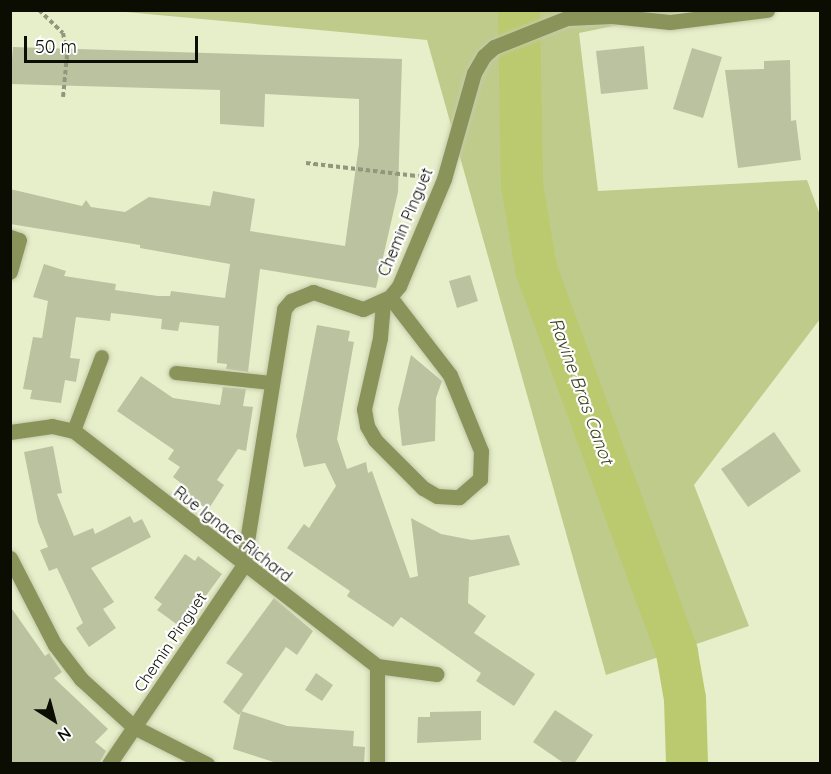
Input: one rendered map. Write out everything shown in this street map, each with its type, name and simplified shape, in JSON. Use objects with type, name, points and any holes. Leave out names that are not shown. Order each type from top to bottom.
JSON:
[{"type":"street","name":"Chemin Pinguet","points":[[109,764],[243,566],[279,320],[291,300],[313,292],[363,309],[386,300],[399,286],[444,179],[474,73],[494,47],[567,18],[612,16],[670,22],[767,10]]},
{"type":"street","points":[[10,237],[19,240],[10,272]]},
{"type":"street","points":[[386,300],[450,375],[481,451],[480,479],[459,497],[437,496],[417,484],[375,440],[367,426],[364,409],[386,300]]},
{"type":"street","points":[[10,432],[52,426],[74,431]]},
{"type":"street","name":"Rue Ignace Richard","points":[[74,431],[243,566],[377,666],[436,674]]},
{"type":"street","points":[[10,558],[56,645],[81,679],[134,727],[207,764]]},
{"type":"street","points":[[377,666],[377,764]]},
{"type":"lane","points":[[74,431],[102,357]]},
{"type":"lane","points":[[176,373],[270,383]]},
{"type":"path","points":[[39,10],[63,33],[68,55],[63,97]]},
{"type":"path","points":[[306,163],[444,179]]},
{"type":"green space","points":[[115,11],[686,11],[579,33],[598,191],[807,180],[820,215],[820,319],[694,485],[749,626],[606,675],[427,40]]},
{"type":"building","points":[[644,46],[648,89],[601,94],[596,51]]},
{"type":"building","points":[[13,47],[402,59],[398,192],[376,288],[260,269],[248,372],[226,369],[227,364],[217,363],[219,326],[180,322],[178,331],[161,329],[162,319],[111,313],[110,321],[76,317],[70,358],[80,359],[76,382],[65,380],[61,403],[30,399],[32,390],[23,389],[33,337],[42,338],[48,301],[33,297],[44,264],[66,271],[64,276],[116,284],[115,290],[158,296],[170,296],[171,291],[225,298],[230,264],[140,248],[140,245],[10,224],[10,189],[82,206],[86,200],[91,207],[125,212],[149,197],[210,206],[213,191],[255,199],[250,231],[345,246],[359,145],[359,99],[265,94],[264,127],[220,124],[220,90],[10,84]]},
{"type":"building","points":[[692,48],[722,57],[703,118],[673,109]]},
{"type":"building","points":[[790,60],[791,121],[796,120],[801,160],[738,168],[725,70],[764,69],[764,61]]},
{"type":"building","points":[[470,275],[478,301],[457,308],[449,281]]},
{"type":"building","points":[[317,325],[350,331],[348,341],[354,342],[337,439],[347,469],[366,462],[368,473],[372,471],[410,578],[418,576],[411,518],[441,534],[472,540],[509,535],[520,565],[469,577],[468,603],[486,616],[474,633],[535,674],[514,706],[476,681],[481,673],[401,617],[393,627],[347,596],[350,591],[287,548],[304,524],[309,528],[336,486],[325,463],[304,467],[296,436]]},
{"type":"building","points":[[411,355],[442,381],[436,398],[435,441],[402,446],[398,409]]},
{"type":"building","points":[[141,376],[173,398],[220,405],[223,387],[246,389],[243,406],[253,407],[246,451],[238,449],[217,480],[224,485],[208,510],[178,489],[182,484],[173,477],[180,467],[168,459],[174,450],[117,411]]},
{"type":"building","points":[[774,432],[801,471],[748,507],[721,469]]},
{"type":"building","points":[[53,446],[62,493],[57,494],[74,536],[93,528],[95,534],[130,516],[134,523],[142,519],[151,537],[91,568],[114,602],[103,609],[116,628],[89,647],[76,628],[83,623],[57,568],[49,571],[40,550],[48,547],[38,522],[24,452]]},
{"type":"building","points":[[185,554],[195,561],[198,556],[222,574],[182,628],[157,610],[162,604],[154,598]]},
{"type":"building","points":[[274,598],[313,631],[297,655],[286,647],[239,715],[223,702],[243,674],[226,663]]},
{"type":"building","points":[[10,606],[45,656],[49,653],[62,672],[54,678],[108,729],[95,742],[106,751],[99,764],[10,764]]},
{"type":"building","points":[[316,673],[333,685],[322,701],[305,690]]},
{"type":"building","points":[[555,710],[593,735],[574,764],[565,764],[533,742]]},
{"type":"building","points":[[241,711],[287,726],[354,731],[353,746],[365,747],[364,764],[280,764],[233,749]]},
{"type":"building","points":[[481,711],[481,740],[417,743],[418,717],[430,717],[430,712]]},
{"type":"waterway","name":"Ravine Bras Canot","points":[[519,10],[522,185],[536,269],[677,653],[685,699],[687,764]]}]
